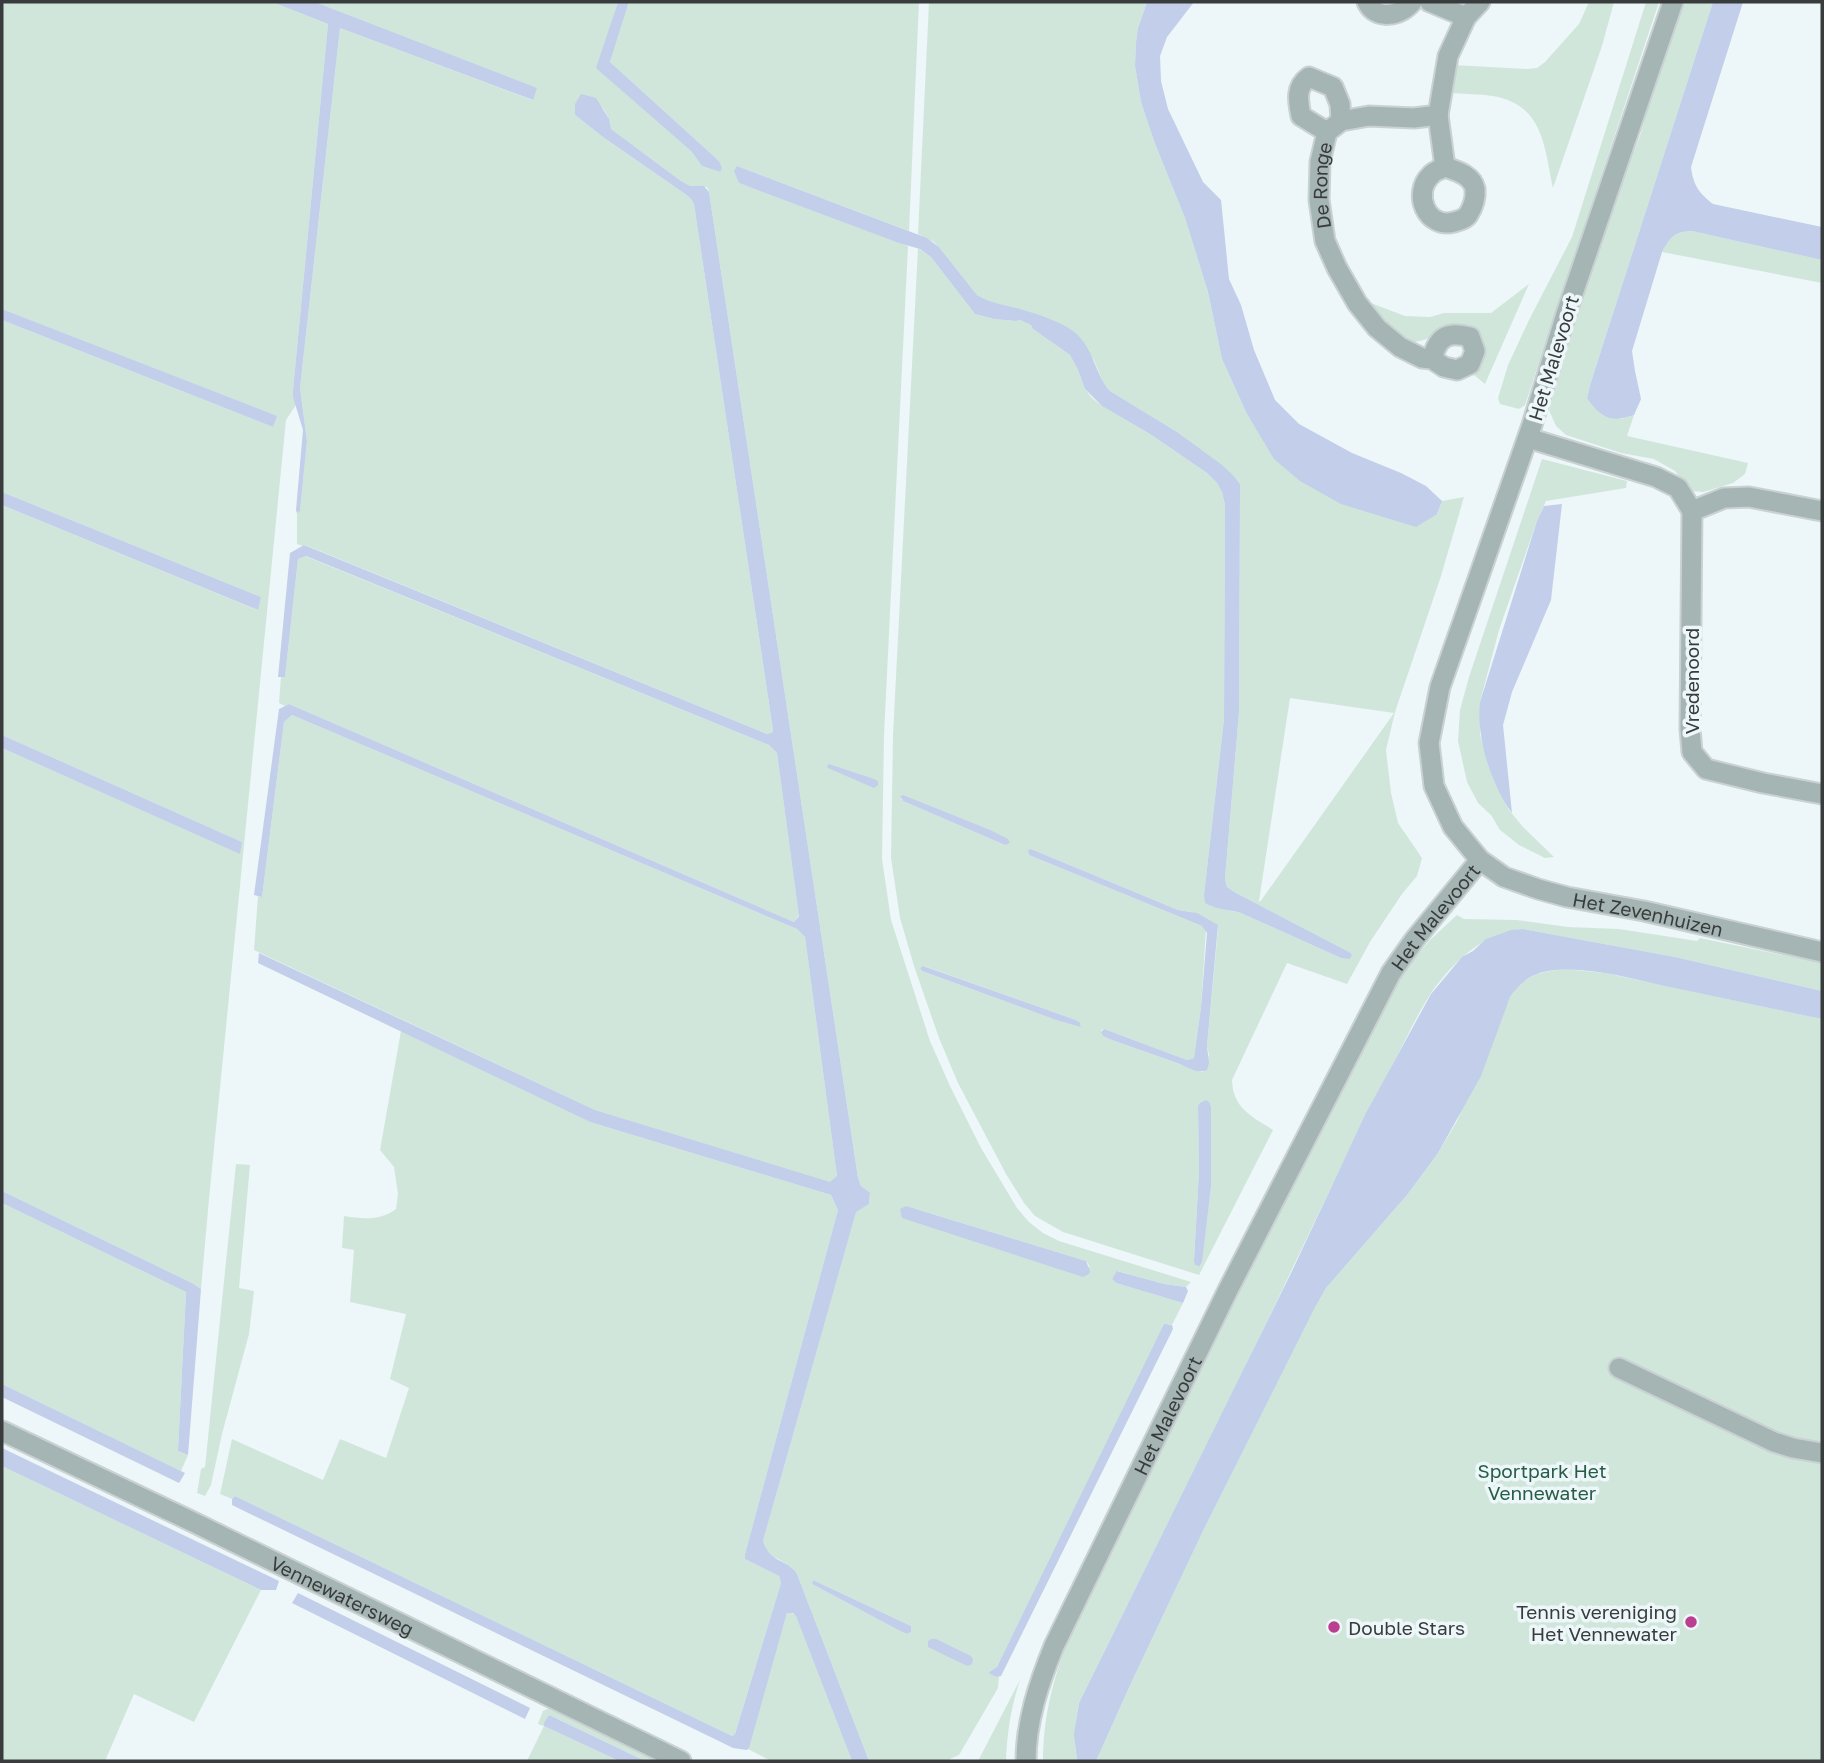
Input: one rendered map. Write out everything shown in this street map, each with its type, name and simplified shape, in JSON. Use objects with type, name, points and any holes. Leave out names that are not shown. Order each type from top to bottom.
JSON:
[{"type":"street","points":[[1367,2],[1381,15],[1394,14],[1412,2]]},
{"type":"street","points":[[1430,2],[1466,17]]},
{"type":"street","points":[[1445,167],[1438,115],[1448,56],[1466,17],[1480,2]]},
{"type":"street","name":"Het Malevoort","points":[[1026,1761],[1029,1724],[1035,1698],[1051,1655],[1228,1290],[1391,973],[1415,939],[1480,860],[1453,827],[1434,786],[1429,743],[1440,687],[1528,438],[1566,314],[1673,2]]},
{"type":"street","name":"De Ronge","points":[[1432,359],[1422,358],[1400,347],[1377,328],[1357,303],[1325,242],[1319,200],[1320,162],[1334,126],[1370,116],[1414,118],[1438,115]]},
{"type":"street","points":[[1528,438],[1656,477],[1678,488],[1692,511],[1724,498],[1749,497],[1822,511]]},
{"type":"street","name":"Vredenoord","points":[[1692,511],[1689,729],[1692,752],[1706,769],[1763,783],[1822,793]]},
{"type":"street","name":"Het Zevenhuizen","points":[[1480,860],[1504,877],[1567,897],[1644,911],[1822,952]]},
{"type":"street","points":[[1619,1368],[1774,1442],[1822,1452]]},
{"type":"street","name":"Vennewatersweg","points":[[2,1431],[681,1761]]},
{"type":"green space","points":[[2,2],[272,2],[328,24],[293,390],[296,405],[286,420],[201,1289],[2,1191],[2,748],[239,853],[242,842],[2,735],[2,505],[257,610],[261,597],[2,492],[2,320],[273,427],[276,416],[2,309]]},
{"type":"green space","points":[[315,2],[618,2],[597,68],[691,151],[702,166],[720,172],[719,161],[610,62],[629,2],[919,2],[909,231],[737,166],[739,183],[908,246],[884,735],[882,859],[891,920],[930,1041],[981,1148],[1017,1208],[1043,1233],[1059,1241],[1191,1282],[1186,1287],[1164,1284],[1118,1271],[1112,1279],[1116,1283],[1183,1303],[1172,1325],[1169,1324],[997,1667],[989,1672],[999,1677],[998,1688],[959,1755],[949,1761],[869,1761],[797,1574],[770,1554],[763,1541],[856,1211],[869,1204],[870,1194],[861,1186],[858,1178],[707,187],[690,186],[681,181],[611,129],[602,107],[581,94],[575,115],[693,200],[772,734],[297,544],[297,513],[300,510],[307,441],[300,388],[340,28],[532,100],[536,88]],"holes":[[[906,1206],[1086,1261],[1090,1267]],[[813,1580],[911,1626],[911,1632],[902,1632],[812,1584]]]},
{"type":"green space","points":[[929,2],[1147,2],[1136,42],[1135,66],[1141,102],[1185,218],[1208,292],[1222,359],[1246,412],[1437,514],[1442,501],[1464,497],[1441,576],[1395,712],[1386,750],[1398,823],[1422,858],[1417,876],[1370,942],[1347,984],[1287,963],[1232,1080],[1240,1105],[1251,1116],[1273,1130],[1199,1275],[1063,1232],[1035,1216],[1024,1203],[958,1083],[939,1038],[900,918],[891,858],[893,735],[918,248],[931,257],[975,314],[994,319],[1020,320],[1031,325],[1070,355],[1085,389],[1092,398],[1150,434],[1207,473],[1217,483],[1225,505],[1224,719],[1204,895],[1210,906],[1241,913],[1341,958],[1352,956],[1351,953],[1236,893],[1227,887],[1225,879],[1239,712],[1240,484],[1234,476],[1177,432],[1110,391],[1094,360],[1074,332],[1052,320],[986,301],[977,295],[934,242],[918,234]],"holes":[[[1290,698],[1394,713],[1260,902]],[[901,795],[988,829],[1005,845],[901,799]],[[1029,850],[1178,910],[1192,912],[1218,929],[1207,1046],[1209,1055],[1203,1072],[1109,1039],[1103,1036],[1101,1030],[1187,1060],[1194,1058],[1201,1007],[1206,929],[1029,855]],[[924,966],[1076,1020],[1081,1026],[1056,1020],[920,968]],[[1198,1106],[1211,1107],[1211,1187],[1201,1266],[1194,1261],[1199,1171]]]},
{"type":"green space","points":[[1589,2],[1614,2],[1602,46],[1553,188],[1544,143],[1532,118],[1523,108],[1510,101],[1493,96],[1449,93],[1453,65],[1537,68],[1579,24]]},
{"type":"green space","points":[[1646,2],[1659,2],[1525,405],[1519,409],[1500,404],[1498,398],[1508,365],[1572,237]]},
{"type":"green space","points":[[1684,2],[1713,2],[1587,398],[1621,419],[1634,415],[1627,436],[1748,463],[1745,474],[1733,483],[1703,492],[1691,491],[1675,471],[1654,459],[1621,453],[1566,435],[1556,426],[1549,410],[1576,312],[1605,225],[1641,133],[1656,74]]},
{"type":"green space","points":[[1692,231],[1822,260],[1822,283],[1662,252],[1673,236]]},
{"type":"green space","points":[[1529,284],[1485,384],[1474,375],[1481,354],[1451,329],[1424,340],[1409,342],[1391,330],[1363,300],[1405,316],[1491,313]]},
{"type":"green space","points":[[1542,459],[1627,481],[1626,488],[1546,501],[1499,630],[1480,702],[1480,735],[1493,779],[1509,810],[1554,857],[1545,858],[1519,845],[1500,830],[1491,815],[1478,803],[1467,782],[1458,741],[1460,710],[1469,677]]},
{"type":"green space","points":[[305,556],[769,745],[777,753],[799,915],[794,922],[289,704],[285,706],[279,703],[281,677],[285,676],[298,559]]},
{"type":"green space","points":[[292,715],[797,929],[805,937],[837,1176],[830,1183],[595,1110],[254,950],[258,896],[262,897],[284,722]]},
{"type":"green space","points":[[1457,915],[1464,919],[1517,920],[1568,927],[1619,929],[1697,941],[1700,938],[1822,963],[1822,991],[1675,957],[1523,929],[1495,936],[1459,960],[1426,1001],[1382,1084],[1079,1703],[1075,1732],[1077,1761],[1043,1761],[1050,1698],[1069,1638],[1275,1213],[1398,977],[1430,940]]},
{"type":"green space","name":"Sportpark Het Vennewater","points":[[1564,969],[1605,973],[1822,1019],[1822,1761],[1096,1761],[1203,1531],[1314,1307],[1326,1288],[1407,1195],[1438,1153],[1457,1121],[1510,997],[1527,979]]},
{"type":"green space","points":[[401,1031],[590,1122],[831,1195],[838,1210],[745,1554],[745,1559],[779,1576],[781,1583],[735,1734],[732,1736],[235,1496],[232,1499],[220,1494],[232,1439],[323,1480],[340,1439],[386,1458],[409,1388],[390,1379],[406,1314],[350,1302],[354,1250],[342,1248],[344,1216],[378,1217],[396,1209],[398,1194],[394,1167],[380,1150]]},
{"type":"green space","points":[[236,1164],[250,1165],[239,1288],[254,1291],[249,1334],[211,1485],[205,1496],[197,1493],[201,1469],[205,1467]]},
{"type":"green space","points":[[2,1203],[186,1292],[178,1451],[188,1455],[181,1471],[2,1384]]},
{"type":"green space","points":[[2,1466],[261,1590],[194,1722],[134,1694],[105,1761],[2,1761]]},
{"type":"green space","points":[[789,1612],[796,1615],[852,1761],[771,1761],[748,1749]]},
{"type":"green space","points":[[1020,1680],[1010,1720],[1006,1761],[978,1761]]},
{"type":"green space","points":[[552,1707],[664,1761],[645,1761],[549,1715],[544,1726],[538,1724],[543,1711]]},
{"type":"green space","points":[[544,1726],[619,1761],[527,1761]]},
{"type":"water","points":[[272,2],[315,2],[537,88],[533,100],[340,28],[300,388],[307,441],[300,511],[297,513],[303,430],[293,390],[328,24]]},
{"type":"water","points":[[618,2],[629,2],[610,62],[719,161],[722,168],[720,172],[702,166],[691,151],[596,68]]},
{"type":"water","points":[[1147,2],[1194,2],[1167,37],[1160,56],[1161,81],[1168,109],[1203,182],[1221,200],[1229,279],[1275,400],[1299,424],[1352,453],[1426,486],[1442,501],[1437,514],[1416,527],[1341,504],[1300,481],[1274,459],[1246,412],[1222,359],[1208,292],[1185,218],[1141,102],[1135,66],[1136,42]]},
{"type":"water","points":[[1713,2],[1743,2],[1691,167],[1695,184],[1713,204],[1822,227],[1822,260],[1692,231],[1673,236],[1662,252],[1632,351],[1641,399],[1634,415],[1619,419],[1607,417],[1587,398],[1591,382]]},
{"type":"water","points":[[581,94],[596,98],[609,119],[611,129],[681,181],[690,186],[704,186],[709,192],[858,1178],[861,1186],[870,1193],[869,1204],[856,1212],[763,1541],[774,1558],[788,1565],[797,1574],[869,1761],[852,1761],[793,1613],[787,1613],[749,1748],[733,1748],[232,1505],[235,1496],[732,1736],[735,1734],[781,1583],[779,1576],[745,1559],[745,1554],[838,1210],[831,1195],[590,1122],[258,963],[259,953],[595,1110],[830,1182],[837,1176],[805,937],[797,929],[292,715],[284,722],[262,897],[254,895],[279,709],[289,704],[794,922],[799,916],[777,753],[769,745],[306,556],[298,559],[285,677],[278,677],[290,553],[304,545],[767,734],[772,733],[694,204],[688,196],[575,115],[575,104]]},
{"type":"water","points":[[737,166],[927,238],[939,247],[977,295],[1042,316],[1073,331],[1090,352],[1110,391],[1177,432],[1234,476],[1240,484],[1239,712],[1225,879],[1227,887],[1236,893],[1351,953],[1349,959],[1341,958],[1241,913],[1205,903],[1224,719],[1225,505],[1217,483],[1207,473],[1150,434],[1102,406],[1085,389],[1070,355],[1031,325],[1020,320],[994,319],[975,314],[931,257],[920,249],[739,183],[734,171]]},
{"type":"water","points":[[2,309],[277,416],[273,427],[2,320]]},
{"type":"water","points":[[2,492],[261,597],[258,610],[2,505]]},
{"type":"water","points":[[1562,504],[1551,600],[1512,692],[1503,725],[1512,813],[1504,802],[1487,760],[1480,730],[1480,702],[1537,521],[1544,506]]},
{"type":"water","points":[[2,735],[242,842],[240,854],[2,748]]},
{"type":"water","points":[[829,764],[874,779],[878,781],[878,785],[874,788],[828,768]]},
{"type":"water","points":[[900,796],[988,829],[1008,839],[1010,843],[1005,845],[903,801]]},
{"type":"water","points":[[1028,850],[1178,910],[1197,913],[1218,925],[1207,1070],[1193,1070],[1109,1039],[1101,1032],[1104,1029],[1187,1060],[1194,1058],[1207,933],[1202,926],[1029,855]]},
{"type":"water","points":[[1523,929],[1675,957],[1822,991],[1822,1019],[1591,971],[1548,971],[1536,974],[1522,983],[1510,997],[1481,1076],[1438,1153],[1407,1195],[1326,1288],[1315,1307],[1203,1531],[1096,1761],[1077,1761],[1074,1734],[1079,1703],[1293,1269],[1366,1113],[1431,994],[1462,957],[1486,939],[1511,930]]},
{"type":"water","points":[[923,966],[1076,1020],[1081,1027],[922,971],[920,968]]},
{"type":"water","points":[[1206,1100],[1211,1107],[1211,1187],[1200,1266],[1195,1265],[1194,1261],[1199,1171],[1198,1106]]},
{"type":"water","points":[[2,1191],[201,1289],[188,1455],[178,1451],[186,1292],[2,1203]]},
{"type":"water","points":[[906,1206],[1086,1261],[1089,1274],[1083,1277],[902,1218],[900,1209]]},
{"type":"water","points":[[1117,1271],[1186,1287],[1188,1291],[1183,1303],[1116,1283],[1112,1279]]},
{"type":"water","points":[[1164,1324],[1172,1325],[1173,1329],[1001,1676],[990,1674],[989,1672],[997,1667]]},
{"type":"water","points":[[2,1384],[185,1473],[179,1483],[2,1397]]},
{"type":"water","points":[[2,1448],[279,1581],[276,1590],[261,1590],[2,1466]]},
{"type":"water","points":[[813,1580],[911,1626],[911,1632],[902,1632],[812,1584]]},
{"type":"water","points":[[298,1593],[530,1708],[525,1719],[292,1603]]},
{"type":"water","points":[[931,1639],[971,1656],[972,1664],[968,1666],[928,1647],[928,1641]]},
{"type":"water","points":[[549,1715],[645,1761],[619,1761],[544,1726]]},
{"type":"place","name":"Tennis vereniging Het Vennewater","points":[[1691,1622]]},
{"type":"place","name":"Double Stars","points":[[1334,1627]]}]
